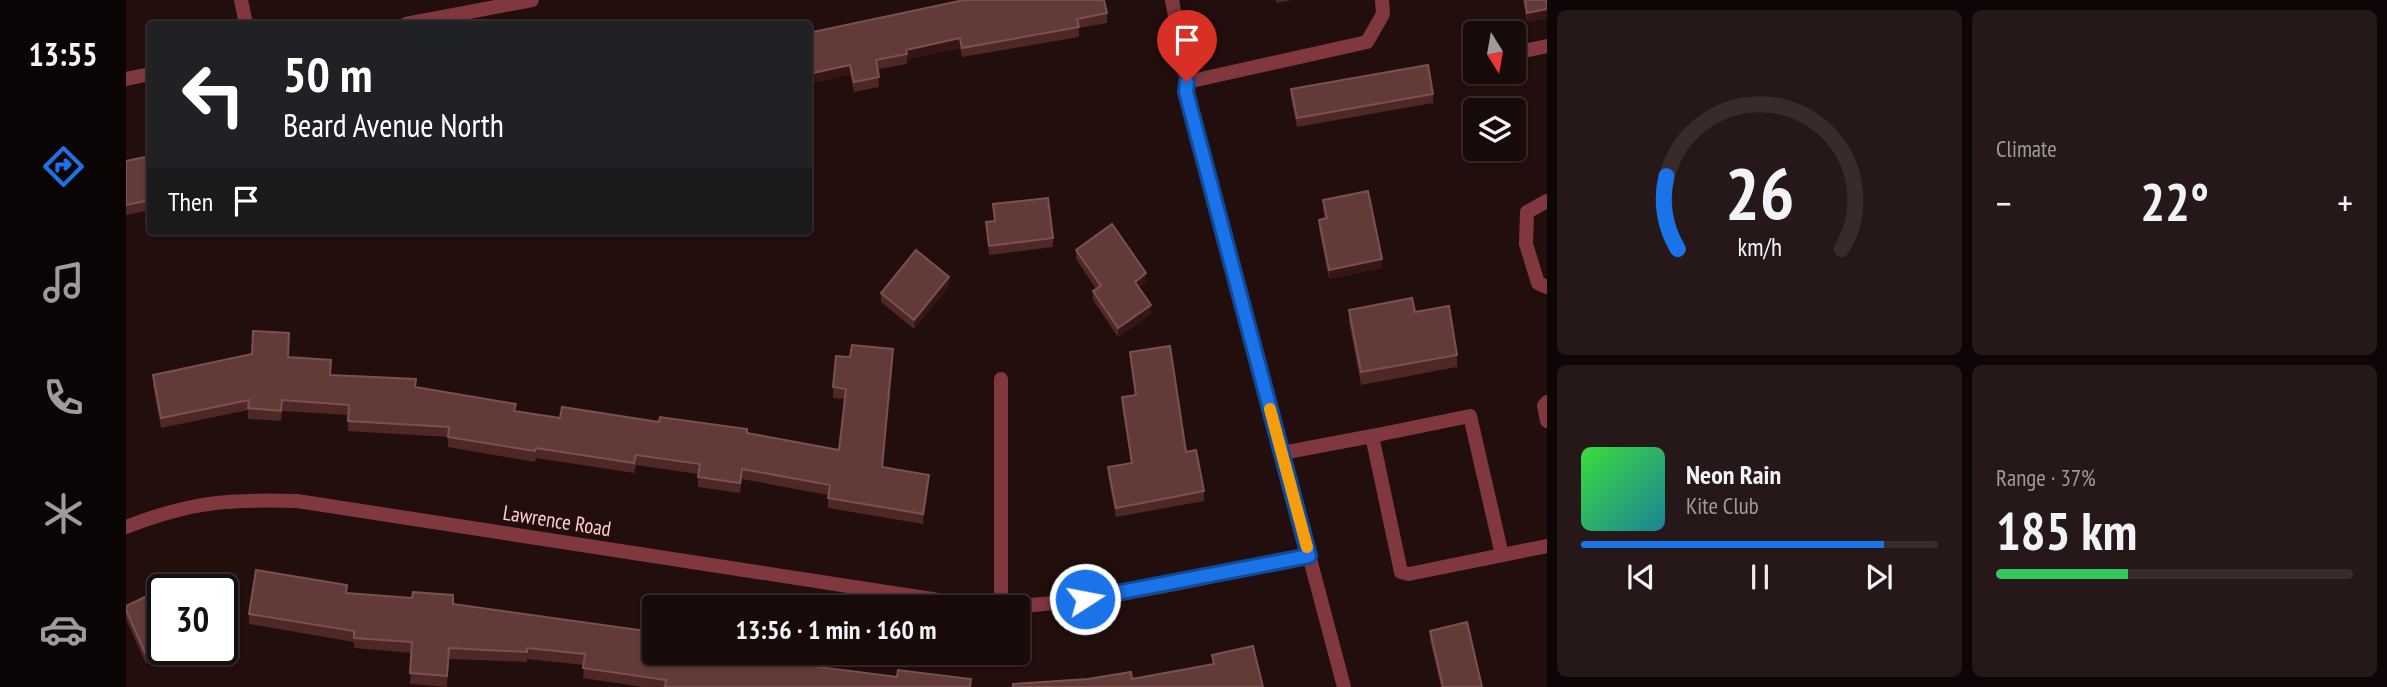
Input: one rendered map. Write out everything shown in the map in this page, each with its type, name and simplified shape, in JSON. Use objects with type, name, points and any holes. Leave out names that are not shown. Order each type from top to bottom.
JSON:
[{"type":"street","points":[[241,0],[245,21]]},
{"type":"street","points":[[422,21],[532,0]]},
{"type":"street","points":[[1172,0],[1187,82],[1186,92],[1344,687]]},
{"type":"street","points":[[1187,82],[1367,42],[1383,14],[1382,0]]},
{"type":"street","points":[[1526,50],[1547,46]]},
{"type":"street","points":[[126,79],[147,75]]},
{"type":"street","points":[[1547,201],[1527,212],[1526,244],[1538,283],[1547,287]]},
{"type":"street","points":[[1001,379],[1001,595]]},
{"type":"street","points":[[1547,402],[1544,406],[1547,421]]},
{"type":"street","points":[[1282,453],[1470,416],[1502,555]]},
{"type":"street","points":[[1372,436],[1401,572],[1409,574],[1547,546]]},
{"type":"street","name":"Lawrence Road","points":[[126,527],[171,509],[233,499],[296,501],[907,595]]},
{"type":"street","name":"Lawrence Road","points":[[1030,607],[1309,556]]},
{"type":"building","points":[[964,0],[1104,0],[1107,13],[1077,19],[1079,27],[962,48],[960,38],[906,50],[907,54],[876,60],[879,77],[854,82],[850,65],[812,73],[812,32]]},
{"type":"building","points":[[1525,0],[1547,0],[1547,9],[1527,13]]},
{"type":"building","points":[[1428,65],[1433,94],[1297,118],[1291,89]]},
{"type":"building","points":[[147,157],[147,201],[126,205],[126,161]]},
{"type":"building","points":[[1368,191],[1382,259],[1329,270],[1319,220],[1327,218],[1323,200]]},
{"type":"building","points":[[1048,198],[1053,238],[989,246],[986,222],[995,221],[993,204]]},
{"type":"building","points":[[1112,224],[1146,273],[1135,282],[1151,305],[1118,328],[1093,291],[1101,286],[1076,250]]},
{"type":"building","points":[[916,250],[949,277],[914,320],[881,293]]},
{"type":"building","points":[[1412,298],[1415,312],[1449,306],[1457,355],[1361,372],[1349,310]]},
{"type":"building","points":[[253,331],[289,333],[288,357],[331,360],[330,375],[416,379],[415,387],[516,404],[514,411],[560,418],[562,407],[659,422],[660,417],[747,429],[747,433],[839,450],[846,389],[833,387],[836,356],[850,357],[852,345],[893,349],[882,467],[929,475],[923,514],[828,498],[830,485],[742,469],[740,483],[698,477],[700,464],[636,455],[634,463],[536,448],[535,451],[448,437],[449,427],[348,421],[349,405],[282,400],[281,411],[248,408],[249,400],[161,418],[153,375],[252,354]]},
{"type":"building","points":[[1170,346],[1186,452],[1196,450],[1204,491],[1116,508],[1108,467],[1132,463],[1122,397],[1136,395],[1130,352]]},
{"type":"building","points":[[256,570],[347,585],[346,593],[412,598],[413,592],[453,595],[453,604],[642,630],[642,665],[811,665],[897,677],[898,670],[971,679],[970,687],[665,687],[666,680],[583,668],[585,654],[527,648],[527,652],[449,648],[447,676],[410,673],[412,642],[354,638],[354,631],[249,614]]},
{"type":"building","points":[[147,596],[147,655],[126,610],[126,606]]},
{"type":"building","points":[[1467,622],[1482,687],[1443,687],[1430,631]]},
{"type":"building","points":[[1253,646],[1263,687],[1013,687],[1013,684],[1088,679],[1131,672],[1132,679],[1214,664],[1212,655]]},
{"type":"slow traffic","points":[[1270,409],[1307,547]]},
{"type":"route","points":[[1085,599],[1309,556],[1186,92],[1187,82]]}]
